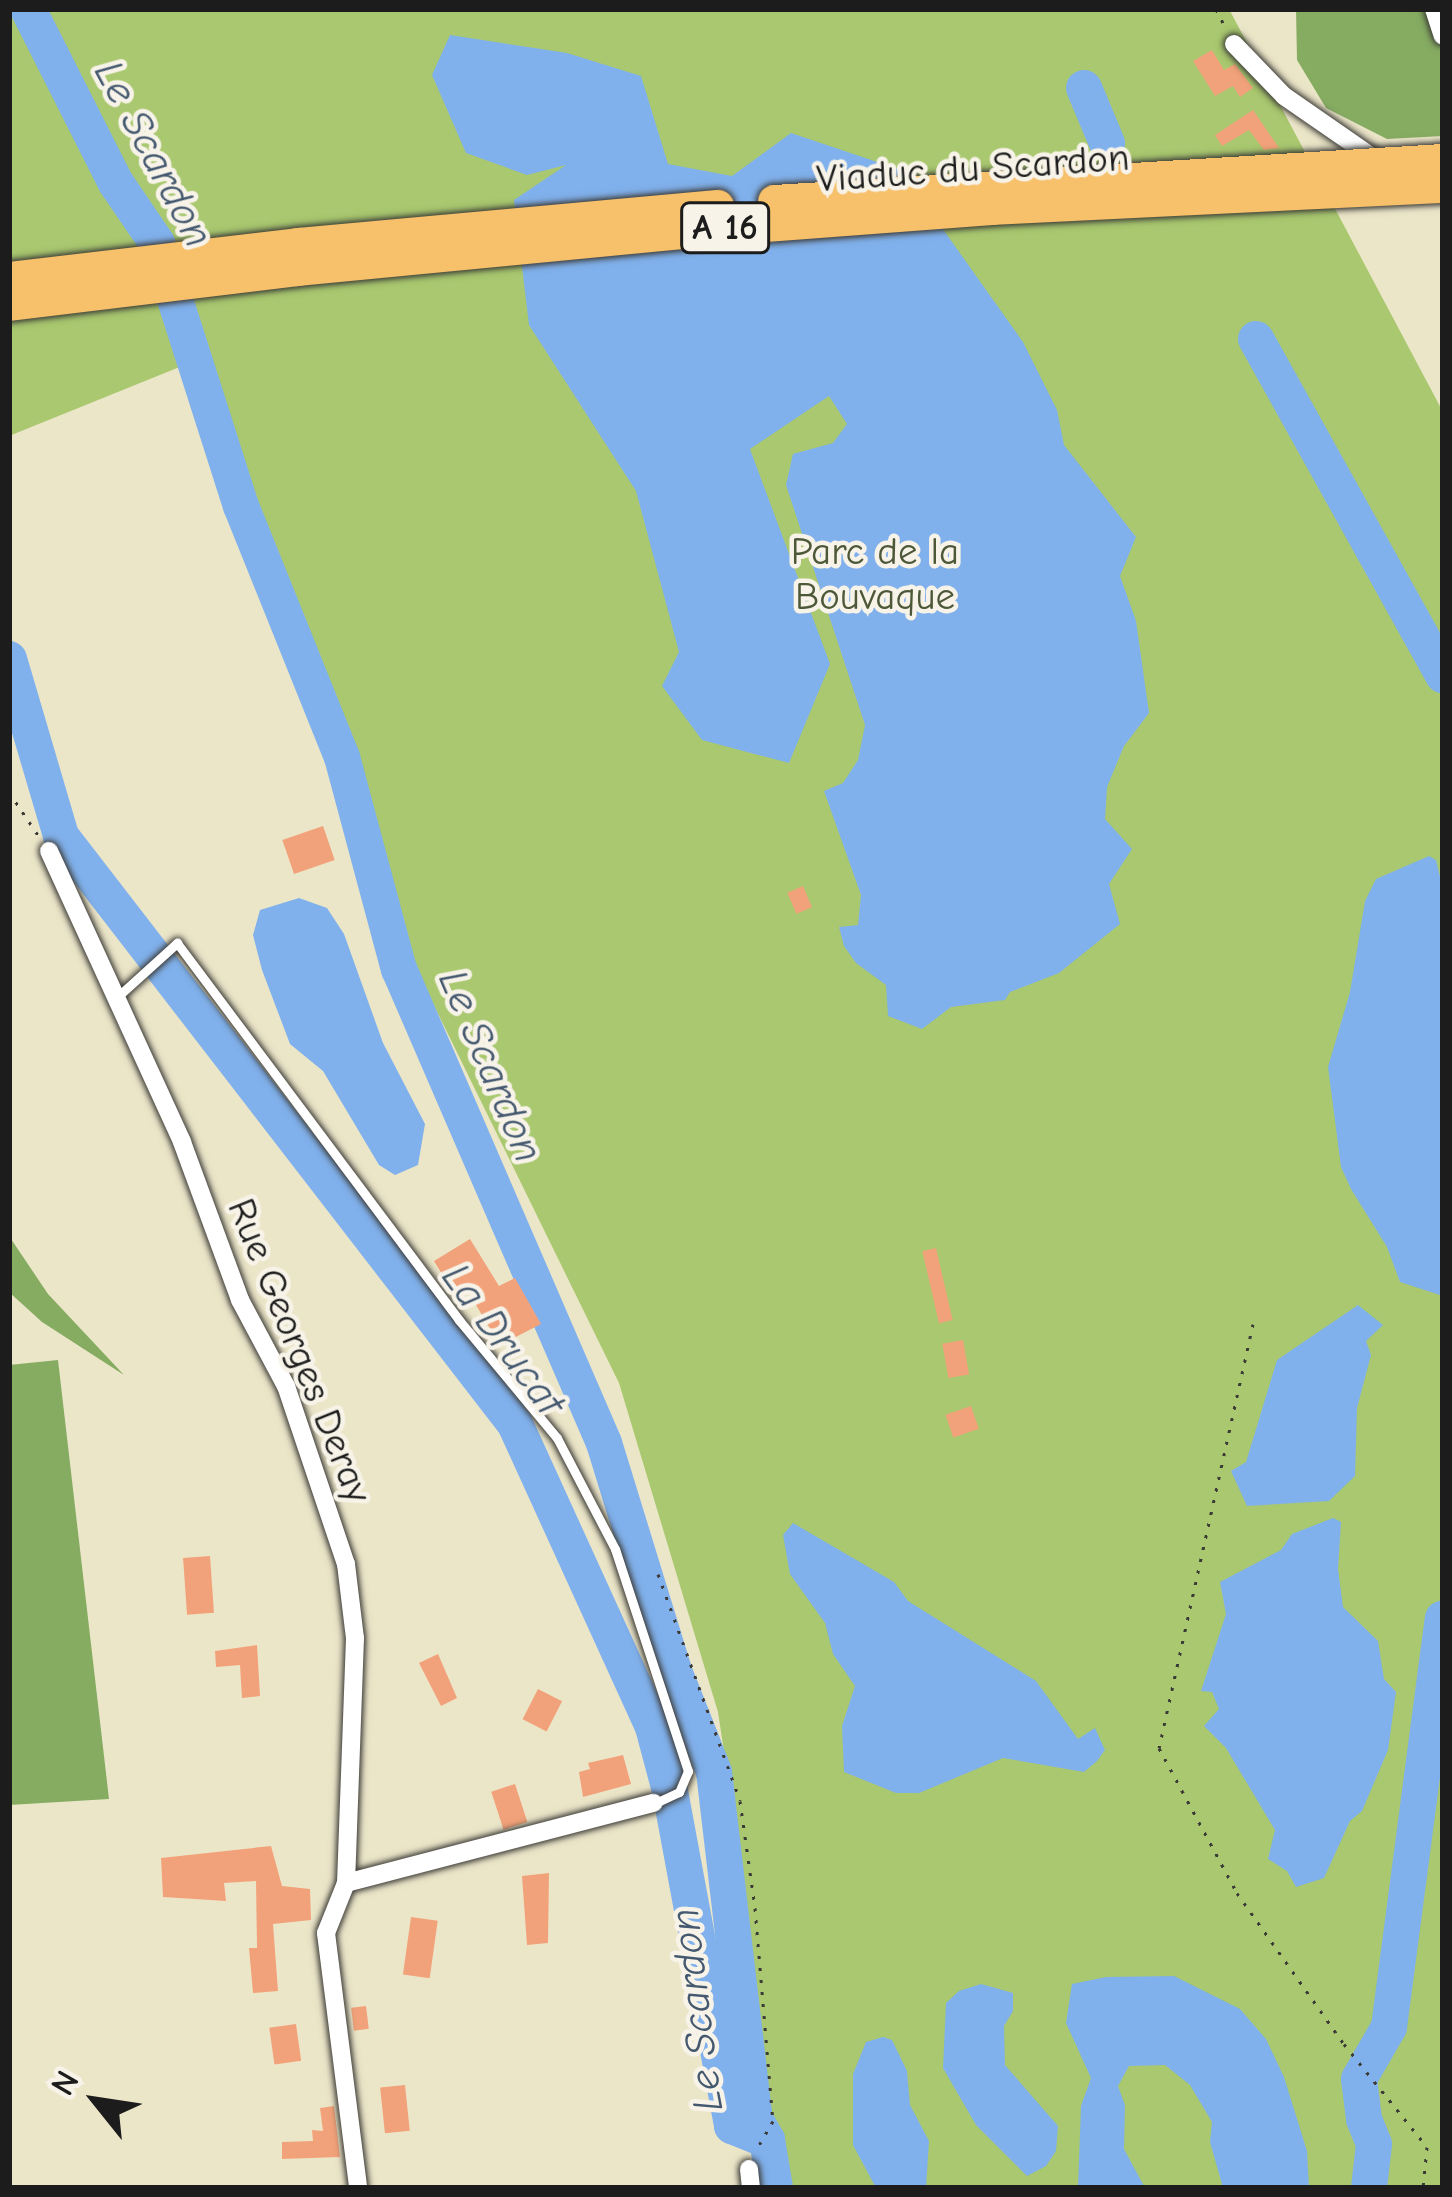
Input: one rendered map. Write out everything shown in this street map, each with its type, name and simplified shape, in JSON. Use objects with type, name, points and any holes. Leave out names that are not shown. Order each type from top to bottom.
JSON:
[{"type":"highway","name":"Viaduc du Scardon","points":[[9,278],[321,242],[751,203],[987,184],[1443,160]]},
{"type":"highway","name":"Viaduc du Scardon","points":[[9,304],[297,269],[724,228],[992,208],[1443,186]]},
{"type":"street","points":[[1434,9],[1443,36]]},
{"type":"street","points":[[1234,44],[1284,96],[1443,207]]},
{"type":"street","name":"Rue Georges Deray","points":[[49,851],[182,1142],[240,1300],[286,1386],[346,1564],[355,1638],[346,1883],[326,1933],[358,2188]]},
{"type":"street","points":[[346,1883],[654,1803]]},
{"type":"lane","points":[[115,999],[177,943],[459,1320],[557,1438],[615,1549],[688,1771],[679,1792],[654,1803]]},
{"type":"path","points":[[9,792],[49,851]]},
{"type":"path","points":[[1253,1324],[1159,1748],[1237,1893],[1344,2044],[1427,2147],[1423,2188]]},
{"type":"path","points":[[658,1574],[740,1801],[755,1908],[773,2121],[757,2150]]},
{"type":"green space","name":"Parc de la Bouvaque","points":[[9,9],[1229,9],[1443,412],[1443,2188],[768,2188],[738,1844],[718,1712],[619,1383],[421,979],[192,362],[9,436]]},
{"type":"green space","points":[[1296,9],[1443,9],[1443,136],[1387,139],[1326,108],[1297,60]]},
{"type":"green space","points":[[9,1236],[48,1294],[124,1375],[42,1322],[9,1292]]},
{"type":"green space","points":[[58,1360],[109,1799],[9,1805],[9,1365]]},
{"type":"water","points":[[450,35],[567,53],[641,76],[668,164],[732,176],[791,133],[901,170],[1023,342],[1057,410],[1064,445],[1136,537],[1120,576],[1136,621],[1149,713],[1124,746],[1107,787],[1105,819],[1132,849],[1109,884],[1120,924],[1059,973],[1010,992],[1005,1000],[951,1007],[922,1029],[888,1016],[886,985],[856,963],[844,946],[839,927],[858,925],[861,895],[824,791],[843,783],[858,760],[865,725],[786,485],[793,454],[833,443],[847,424],[829,396],[750,449],[830,664],[789,763],[702,740],[662,686],[679,652],[636,491],[529,325],[514,200],[566,165],[527,175],[466,153],[432,75]]},
{"type":"water","points":[[1429,856],[1436,860],[1443,889],[1443,1296],[1400,1282],[1387,1247],[1351,1189],[1341,1167],[1328,1067],[1350,992],[1365,901],[1376,879]]},
{"type":"water","points":[[299,898],[327,908],[344,934],[383,1043],[425,1124],[418,1165],[395,1175],[379,1165],[323,1071],[290,1044],[262,970],[253,935],[260,910]]},
{"type":"water","points":[[1358,1305],[1383,1325],[1366,1341],[1371,1355],[1357,1408],[1355,1476],[1329,1501],[1247,1506],[1231,1471],[1246,1462],[1277,1360]]},
{"type":"water","points":[[1333,1518],[1341,1522],[1338,1569],[1343,1607],[1378,1641],[1384,1679],[1396,1692],[1388,1750],[1362,1811],[1350,1821],[1324,1878],[1296,1887],[1287,1871],[1268,1859],[1275,1830],[1226,1748],[1204,1726],[1219,1709],[1212,1692],[1201,1691],[1226,1614],[1220,1582],[1281,1550],[1292,1534]]},
{"type":"water","points":[[793,1523],[894,1582],[908,1601],[1036,1681],[1078,1739],[1095,1728],[1105,1750],[1097,1761],[1084,1772],[1003,1758],[919,1793],[896,1793],[844,1772],[842,1726],[855,1686],[833,1654],[825,1623],[790,1574],[783,1535]]},
{"type":"water","points":[[1174,1976],[1240,2009],[1266,2039],[1284,2077],[1307,2151],[1309,2188],[1223,2188],[1210,2142],[1212,2122],[1190,2085],[1165,2065],[1129,2066],[1118,2086],[1125,2105],[1124,2149],[1145,2188],[1078,2187],[1081,2106],[1091,2078],[1066,2023],[1072,1984],[1106,1977]]},
{"type":"water","points":[[981,1984],[1013,1993],[1013,2011],[1004,2026],[1005,2065],[1058,2126],[1056,2151],[1046,2166],[1027,2176],[976,2125],[943,2068],[946,2003],[959,1991]]},
{"type":"water","points":[[883,2037],[892,2040],[907,2071],[910,2105],[929,2141],[926,2188],[876,2188],[853,2145],[853,2074],[866,2042]]},
{"type":"building","points":[[1212,50],[1224,70],[1235,64],[1253,88],[1240,97],[1233,86],[1215,96],[1193,61]]},
{"type":"building","points":[[1253,110],[1279,148],[1264,150],[1249,130],[1222,146],[1215,135]]},
{"type":"building","points":[[323,826],[335,860],[294,874],[282,840]]},
{"type":"building","points":[[803,886],[812,907],[796,914],[787,893]]},
{"type":"building","points":[[470,1239],[499,1286],[515,1278],[541,1324],[500,1345],[467,1290],[456,1297],[434,1261]]},
{"type":"building","points":[[936,1248],[953,1320],[939,1323],[922,1251]]},
{"type":"building","points":[[963,1340],[969,1374],[948,1378],[942,1344]]},
{"type":"building","points":[[971,1406],[979,1429],[953,1437],[945,1415]]},
{"type":"building","points":[[210,1556],[214,1613],[187,1615],[183,1558]]},
{"type":"building","points":[[257,1645],[260,1696],[242,1698],[240,1665],[216,1667],[215,1651]]},
{"type":"building","points":[[438,1654],[457,1698],[441,1706],[419,1663]]},
{"type":"building","points":[[538,1689],[562,1701],[547,1732],[523,1719]]},
{"type":"building","points":[[623,1755],[631,1784],[583,1797],[579,1772],[590,1769],[588,1763]]},
{"type":"building","points":[[515,1784],[527,1822],[504,1830],[491,1792]]},
{"type":"building","points":[[271,1846],[282,1886],[310,1889],[311,1920],[273,1924],[278,1991],[253,1993],[249,1948],[257,1948],[256,1881],[224,1883],[226,1901],[163,1897],[161,1858]]},
{"type":"building","points":[[549,1873],[548,1943],[527,1945],[522,1876]]},
{"type":"building","points":[[411,1917],[438,1921],[430,1978],[403,1974]]},
{"type":"building","points":[[366,2006],[369,2029],[354,2031],[351,2008]]},
{"type":"building","points":[[296,2024],[301,2061],[274,2064],[269,2028]]},
{"type":"building","points":[[405,2085],[410,2131],[385,2133],[380,2088]]},
{"type":"building","points":[[334,2106],[340,2157],[282,2159],[282,2142],[313,2141],[312,2130],[323,2131],[320,2108]]},
{"type":"waterway","name":"Le Scardon","points":[[28,9],[116,183],[157,243],[241,506],[342,757],[399,969],[604,1443],[674,1671],[714,1772],[755,2119],[767,2140],[775,2188]]},
{"type":"waterway","points":[[1084,88],[1107,143]]},
{"type":"waterway","points":[[1256,339],[1443,675]]},
{"type":"waterway","name":"La Drucat","points":[[9,659],[61,836],[515,1424],[653,1727],[670,1791],[732,2126],[767,2140]]},
{"type":"waterway","points":[[1369,2188],[1374,2144],[1364,2119],[1359,2079],[1389,2027],[1443,1619]]}]
